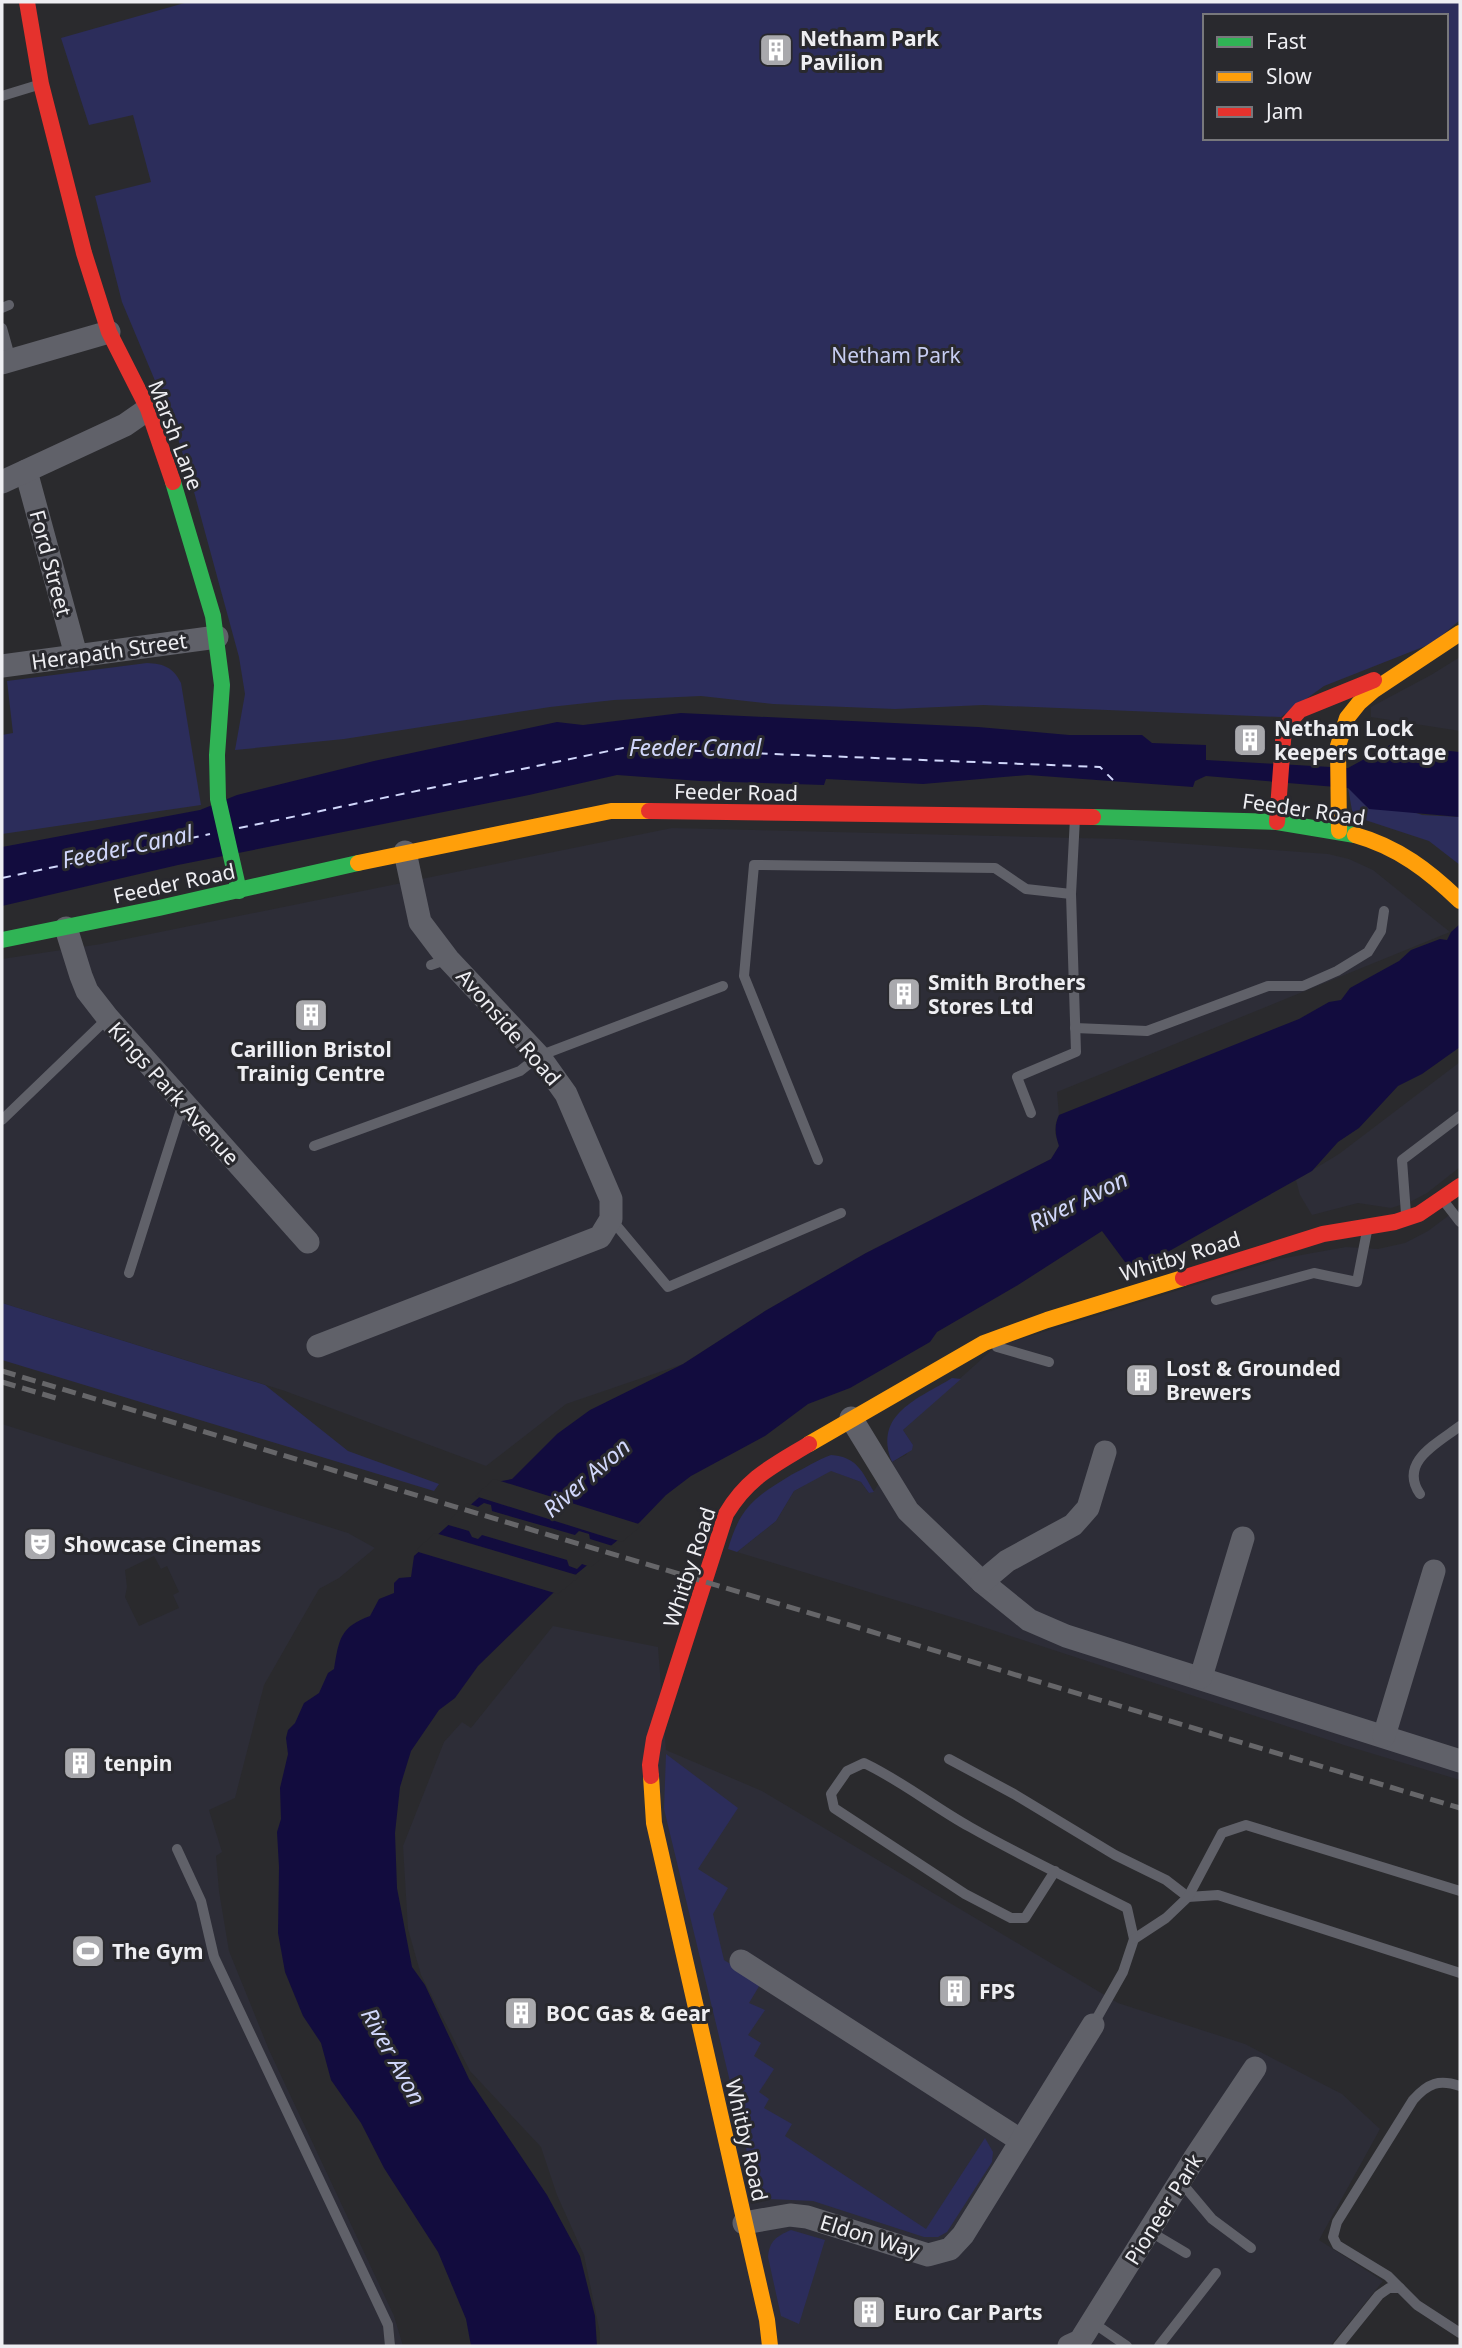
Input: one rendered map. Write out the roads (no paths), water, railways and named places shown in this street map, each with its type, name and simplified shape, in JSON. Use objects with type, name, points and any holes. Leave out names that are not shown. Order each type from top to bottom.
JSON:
[{"type":"street","name":"Marsh Lane","points":[[27,2],[41,84],[85,253],[109,332],[148,409],[187,525],[213,616],[222,685],[217,755],[218,799],[239,891]]},
{"type":"street","points":[[6,361],[109,332]]},
{"type":"street","points":[[2,482],[125,425],[148,409]]},
{"type":"street","name":"Ford Street","points":[[26,471],[76,654]]},
{"type":"street","points":[[1339,831],[1337,803],[1340,735],[1354,705],[1371,691],[1443,649],[1460,633]]},
{"type":"street","name":"Herapath Street","points":[[2,666],[217,637]]},
{"type":"street","points":[[1277,822],[1284,728],[1300,710],[1411,667]]},
{"type":"street","name":"Feeder Road","points":[[2,940],[239,891],[405,852],[611,811],[1075,816],[1277,822],[1339,831],[1373,841],[1403,854],[1432,874],[1460,901]]},
{"type":"street","name":"Avonside Road","points":[[405,852],[420,922],[440,962],[538,1056],[566,1094],[611,1199],[611,1219]]},
{"type":"street","name":"Kings Park Avenue","points":[[66,928],[81,976],[107,1018],[308,1242]]},
{"type":"street","name":"Whitby Road","points":[[770,2346],[767,2320],[654,1823],[650,1765],[654,1739],[726,1514],[738,1494],[758,1475],[851,1418],[984,1343],[1047,1320],[1323,1234],[1367,1228],[1407,1218],[1443,1199],[1460,1186]]},
{"type":"street","points":[[318,1346],[600,1237],[611,1219]]},
{"type":"street","points":[[851,1418],[908,1511],[982,1582],[1029,1620],[1066,1636],[1460,1761]]},
{"type":"street","points":[[982,1582],[1007,1561],[1073,1525],[1088,1508],[1105,1452]]},
{"type":"street","points":[[1201,1677],[1243,1538]]},
{"type":"street","points":[[1384,1736],[1434,1571]]},
{"type":"street","points":[[741,1961],[1020,2140]]},
{"type":"street","name":"Eldon Way","points":[[744,2223],[790,2215],[807,2217],[928,2255],[950,2249],[963,2235],[1093,2025]]},
{"type":"street","name":"Pioneer Park","points":[[1069,2346],[1080,2341],[1255,2067]]},
{"type":"lane","points":[[2,96],[41,84]]},
{"type":"lane","points":[[2,328],[6,361]]},
{"type":"lane","points":[[1031,1113],[1017,1077],[1076,1052],[1071,894],[1075,816]]},
{"type":"lane","points":[[818,1160],[744,976],[754,865],[995,868],[1026,889],[1071,894]]},
{"type":"lane","points":[[1075,1028],[1147,1031],[1268,986],[1303,986],[1337,971],[1368,952],[1381,931],[1384,911]]},
{"type":"lane","points":[[314,1146],[520,1071],[538,1056],[723,986]]},
{"type":"lane","points":[[2,1120],[107,1018]]},
{"type":"lane","points":[[129,1273],[183,1103]]},
{"type":"lane","points":[[1407,1218],[1402,1160],[1460,1116]]},
{"type":"lane","points":[[1443,1199],[1460,1222]]},
{"type":"lane","points":[[611,1219],[668,1287],[841,1213]]},
{"type":"lane","points":[[1216,1300],[1314,1273],[1357,1282],[1367,1228]]},
{"type":"lane","points":[[984,1343],[1049,1362]]},
{"type":"lane","points":[[1420,1494],[1413,1484],[1417,1462],[1424,1453],[1460,1426]]},
{"type":"lane","points":[[949,1759],[1115,1854],[1166,1880],[1188,1897],[1218,1895],[1460,1973]]},
{"type":"lane","points":[[1055,1871],[1025,1919],[1012,1918],[965,1894],[834,1808],[831,1794],[847,1771],[864,1763],[891,1776],[968,1826],[1127,1908],[1134,1939],[1123,1972],[1093,2025]]},
{"type":"lane","points":[[1134,1939],[1166,1919],[1188,1897],[1222,1833],[1246,1825],[1460,1891]]},
{"type":"lane","points":[[177,1849],[201,1901],[214,1957],[388,2325],[390,2346]]},
{"type":"lane","points":[[1460,2086],[1438,2082],[1423,2090],[1413,2100],[1336,2222],[1333,2237],[1337,2245],[1388,2276],[1417,2305],[1460,2333]]},
{"type":"lane","points":[[1180,2181],[1212,2219],[1251,2248]]},
{"type":"lane","points":[[1149,2231],[1186,2253]]},
{"type":"lane","points":[[1159,2346],[1216,2273]]},
{"type":"lane","points":[[1338,2346],[1379,2295],[1389,2288],[1400,2288]]},
{"type":"lane","points":[[1092,2322],[1127,2346]]},
{"type":"water","name":"Feeder Canal","points":[[681,713],[978,727],[1069,735],[1142,735],[1152,743],[1206,745],[1206,760],[1348,768],[1390,745],[1460,752],[1460,817],[1369,809],[1348,788],[1206,776],[1195,781],[1193,787],[1028,775],[923,784],[826,779],[824,785],[617,775],[178,865],[2,906],[2,847],[200,810],[237,795],[374,761],[557,722],[583,725]]},
{"type":"water","name":"River Avon","points":[[1460,924],[1460,1047],[1422,1074],[1398,1086],[1359,1128],[1338,1142],[1312,1171],[1139,1268],[1128,1266],[1102,1231],[1018,1285],[937,1332],[930,1342],[850,1388],[808,1404],[765,1436],[691,1476],[552,1594],[478,1666],[455,1698],[439,1710],[411,1751],[400,1787],[395,1833],[397,1888],[412,1967],[425,1985],[469,2079],[547,2195],[580,2256],[595,2316],[597,2346],[471,2346],[466,2319],[438,2252],[384,2168],[361,2123],[331,2080],[321,2043],[303,2016],[285,1972],[278,1933],[277,1832],[281,1819],[280,1788],[288,1754],[286,1738],[304,1703],[319,1693],[328,1673],[334,1669],[343,1635],[352,1625],[370,1616],[379,1599],[394,1593],[394,1583],[399,1578],[411,1577],[414,1556],[496,1482],[512,1479],[557,1434],[590,1410],[683,1364],[765,1311],[866,1253],[1051,1159],[1059,1146],[1056,1123],[1059,1115],[1299,1019],[1329,1002],[1341,1000],[1350,988],[1399,961],[1411,950],[1440,939],[1447,940]]},
{"type":"railway","points":[[2,1371],[1460,1808]]},
{"type":"railway","points":[[2,1382],[59,1399]]},
{"type":"place","name":"Netham Park Pavilion","points":[[776,50]]},
{"type":"place","name":"Netham Lock keepers Cottage","points":[[1250,740]]},
{"type":"place","name":"Smith Brothers Stores Ltd","points":[[904,994]]},
{"type":"place","name":"Carillion Bristol Trainig Centre","points":[[311,1015]]},
{"type":"place","name":"Lost & Grounded Brewers","points":[[1142,1380]]},
{"type":"place","name":"Showcase Cinemas","points":[[40,1544]]},
{"type":"place","name":"tenpin","points":[[80,1763]]},
{"type":"place","name":"The Gym","points":[[88,1951]]},
{"type":"place","name":"FPS","points":[[955,1991]]},
{"type":"place","name":"BOC Gas & Gear","points":[[521,2013]]},
{"type":"place","name":"Euro Car Parts","points":[[869,2312]]},
{"type":"park label","name":"Netham Park","points":[[896,355]]}]
